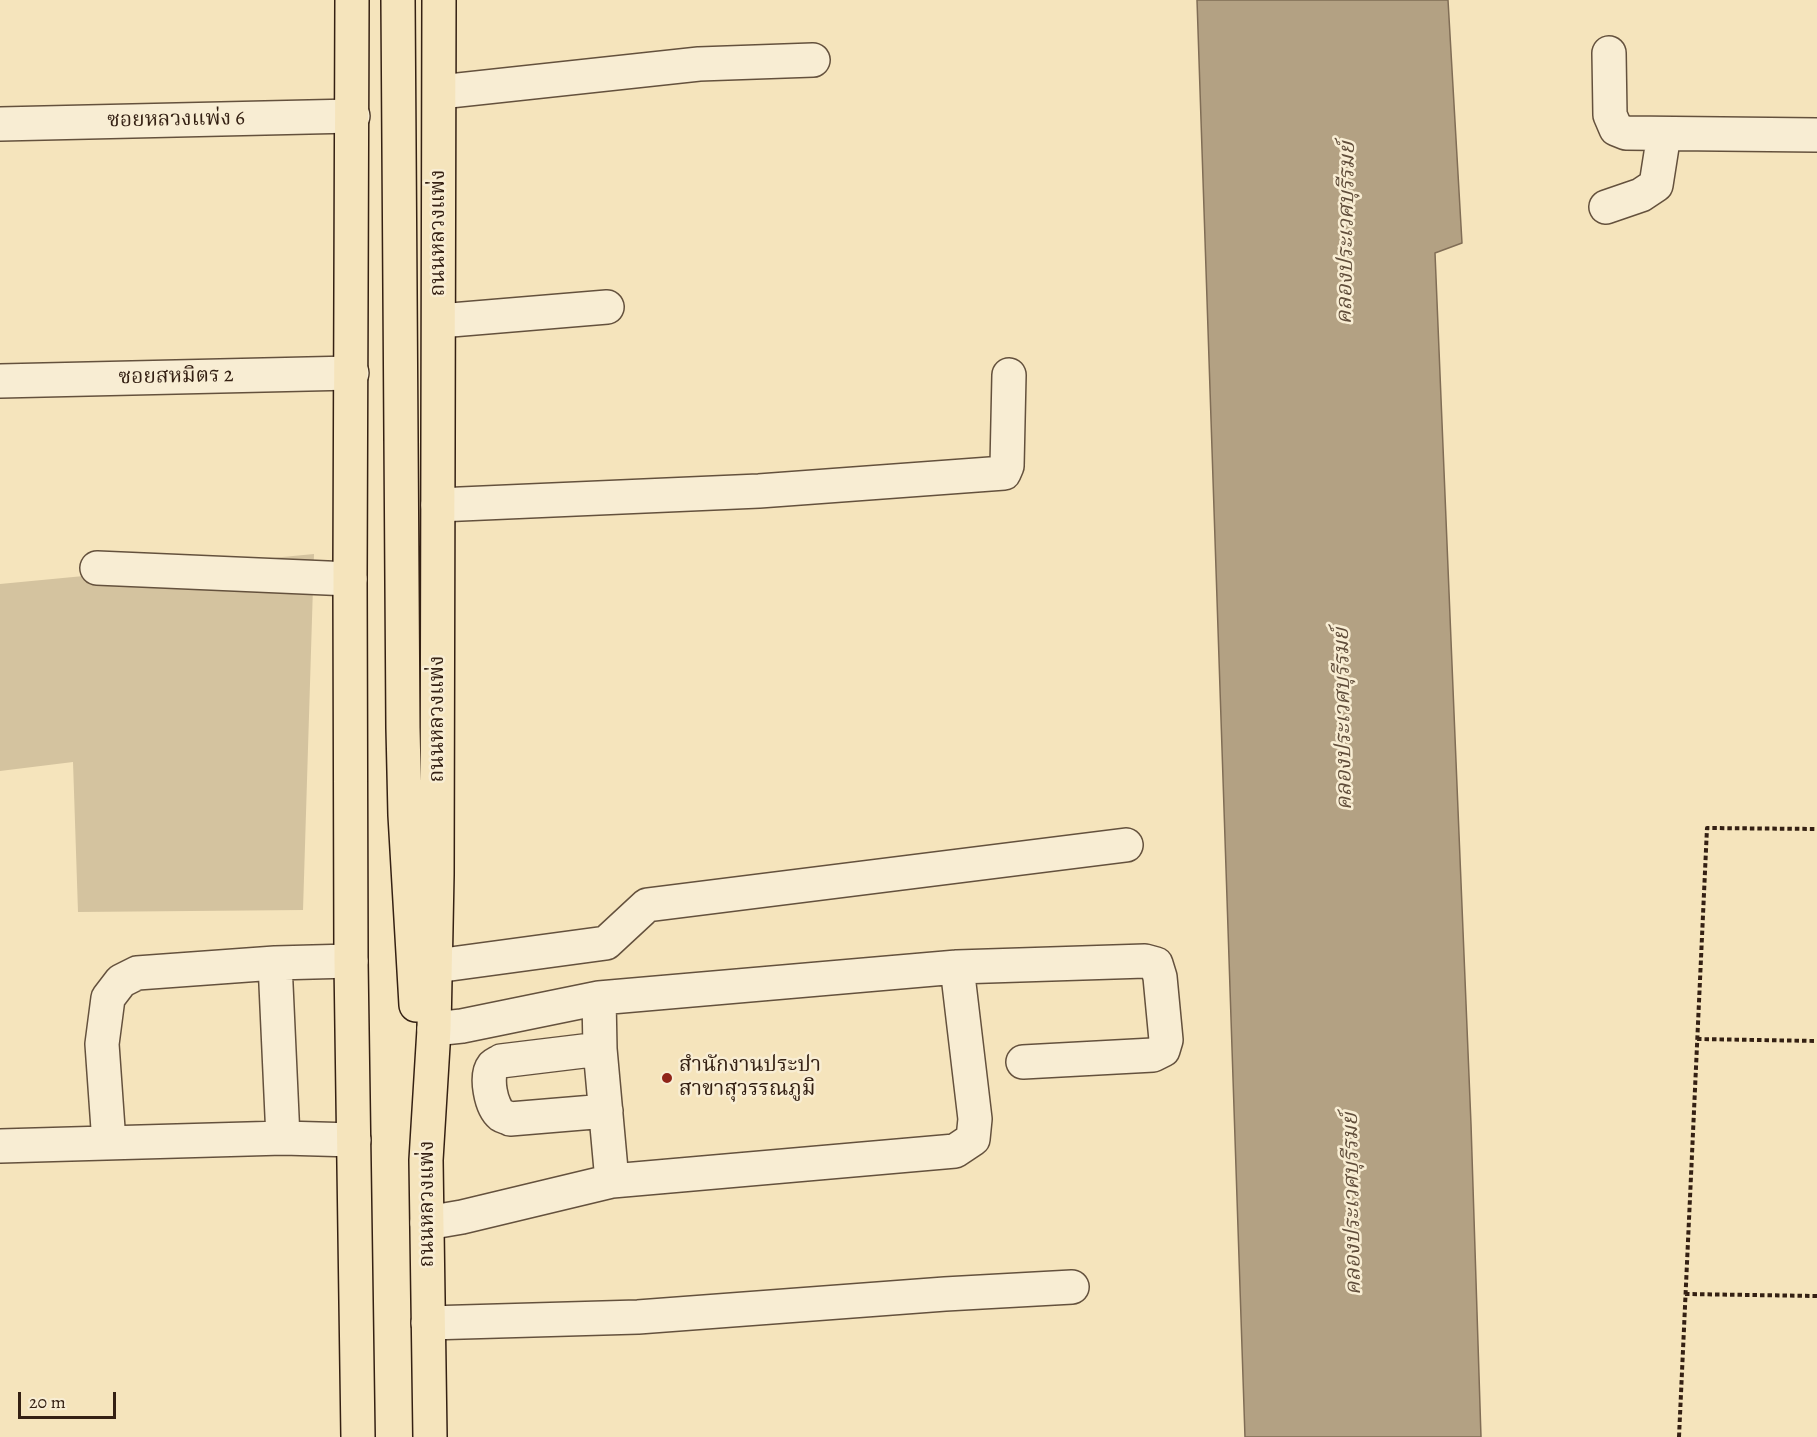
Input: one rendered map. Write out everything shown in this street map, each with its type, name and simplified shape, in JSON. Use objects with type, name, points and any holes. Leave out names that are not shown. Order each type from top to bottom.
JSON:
[{"type":"main road","points":[[352,0],[351,961],[358,1437]]},
{"type":"main road","points":[[398,0],[403,739],[407,861],[426,1160]]},
{"type":"main road","name":"ถนนหลวงแพ่ง","points":[[430,1437],[426,1160],[436,966],[440,0]]},
{"type":"street","points":[[1609,53],[1610,115],[1616,129],[1626,133],[1817,135]]},
{"type":"street","points":[[440,92],[699,64],[813,60]]},
{"type":"street","name":"ซอยหลวงแพ่ง 6","points":[[0,124],[353,116]]},
{"type":"street","points":[[1606,207],[1641,195],[1656,185],[1664,134]]},
{"type":"street","points":[[439,321],[607,307]]},
{"type":"street","name":"ซอยสหมิตร 2","points":[[0,381],[352,373]]},
{"type":"street","points":[[438,505],[759,491],[1004,473],[1007,466],[1009,375]]},
{"type":"street","points":[[98,568],[350,579]]},
{"type":"street","points":[[436,966],[606,943],[647,905],[1126,845]]},
{"type":"street","points":[[434,1029],[462,1026],[598,998],[957,967],[1145,960],[1156,964],[1160,977],[1166,1040],[1163,1050],[1154,1055],[1023,1062]]},
{"type":"street","points":[[109,1143],[102,1044],[108,998],[121,981],[137,973],[274,963],[351,961]]},
{"type":"street","points":[[274,963],[283,1138]]},
{"type":"street","points":[[427,1223],[612,1181],[955,1151],[973,1138],[975,1119],[957,967]]},
{"type":"street","points":[[598,998],[600,1049],[612,1181]]},
{"type":"street","points":[[600,1049],[501,1061],[494,1065],[489,1083],[495,1107],[501,1115],[510,1119],[606,1111]]},
{"type":"street","points":[[0,1146],[283,1138],[354,1140]]},
{"type":"street","points":[[428,1323],[638,1317],[1072,1287]]},
{"type":"path","points":[[1679,1437],[1707,828],[1817,830]]},
{"type":"path","points":[[1697,1039],[1817,1041]]},
{"type":"path","points":[[1685,1294],[1817,1296]]},
{"type":"shaded area","points":[[314,554],[303,910],[78,912],[73,762],[0,771],[0,584]]},
{"type":"water","name":"คลองประเวศบุรีรมย์","points":[[1197,0],[1448,0],[1462,243],[1435,253],[1471,1124],[1481,1437],[1245,1437]]},
{"type":"place","name":"สำนักงานประปา สาขาสุวรรณภูมิ","points":[[667,1078]]}]
